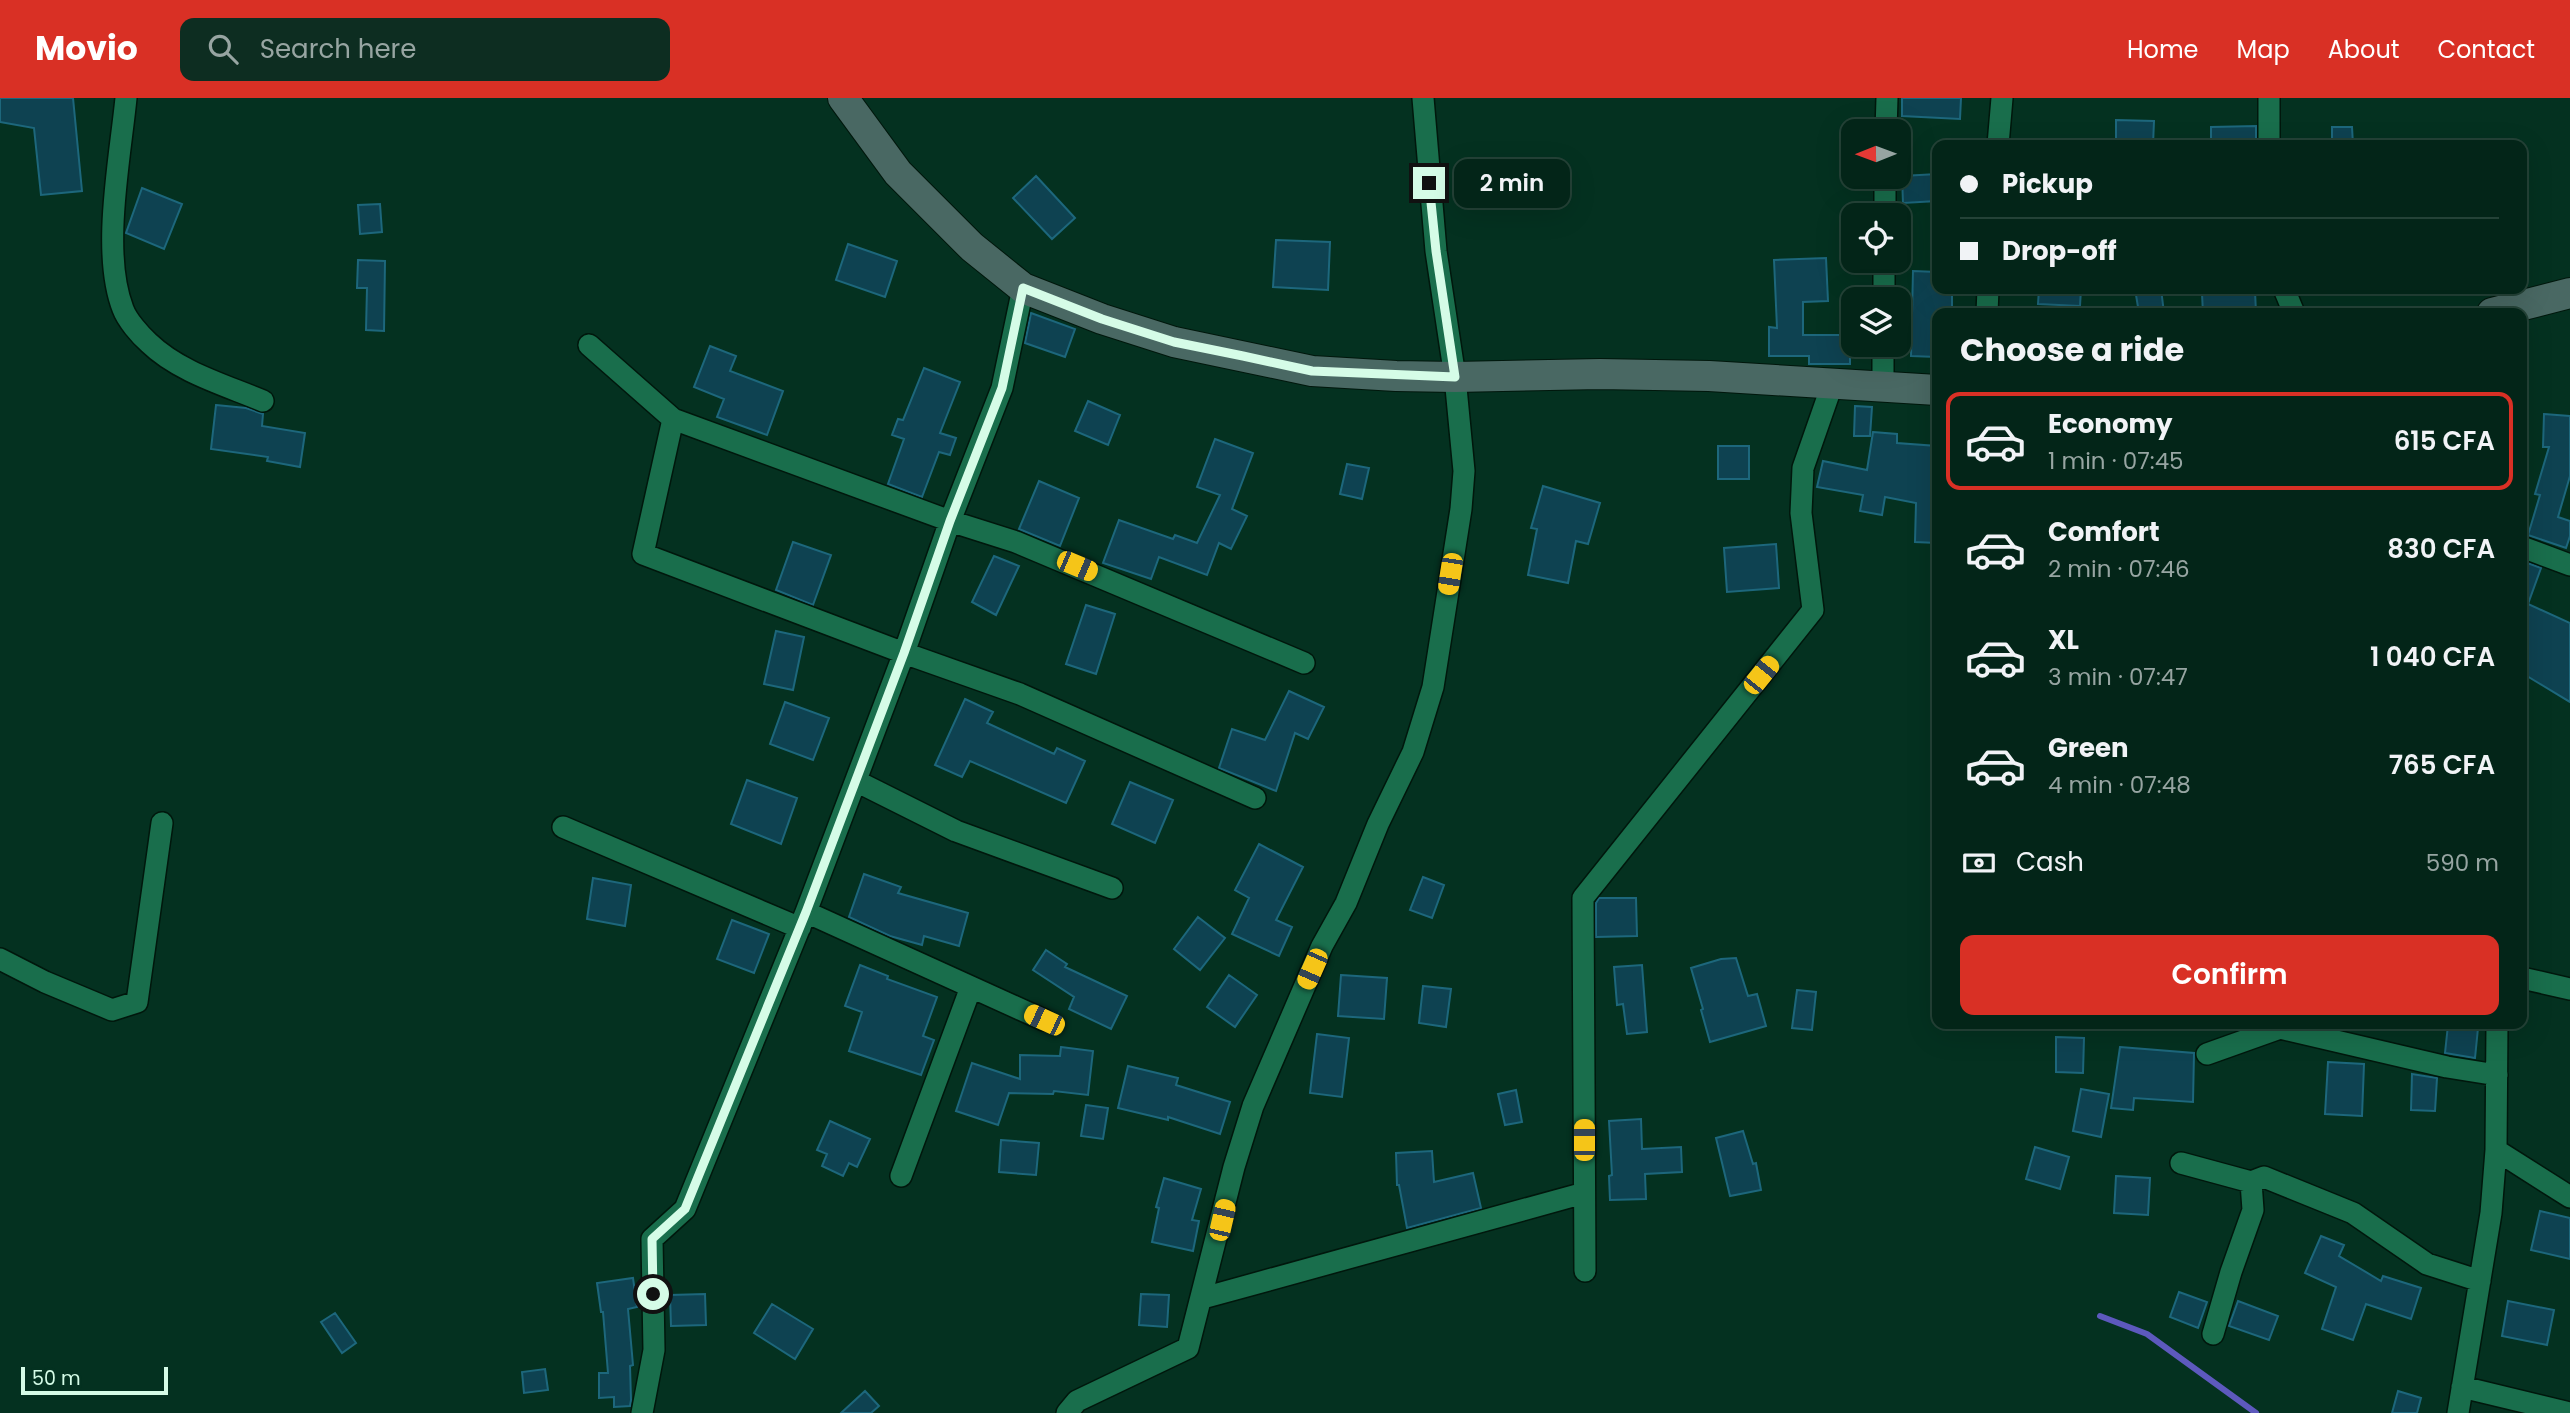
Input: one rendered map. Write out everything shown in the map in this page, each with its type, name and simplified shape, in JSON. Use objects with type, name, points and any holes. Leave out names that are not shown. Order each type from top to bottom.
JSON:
[{"type":"street","points":[[126,98],[113,236],[113,276],[124,312],[149,344],[182,366],[263,401]]},
{"type":"street","points":[[843,98],[898,173],[972,247],[1023,288],[1102,319],[1187,345],[1312,371],[1455,377],[1613,374],[1709,376],[1932,390]]},
{"type":"street","points":[[1067,1413],[1077,1401],[1188,1348],[1203,1298],[1234,1167],[1253,1106],[1322,946],[1346,903],[1378,824],[1413,752],[1433,687],[1461,509],[1464,471],[1455,377],[1436,251],[1423,98]]},
{"type":"street","points":[[1886,98],[1886,119]]},
{"type":"street","points":[[1998,140],[2002,98]]},
{"type":"street","points":[[2269,98],[2269,140]]},
{"type":"street","points":[[642,1413],[654,1350],[652,1239],[685,1209],[803,920],[904,653],[950,521],[1002,388],[1023,288]]},
{"type":"street","points":[[2511,308],[2570,293]]},
{"type":"street","points":[[589,345],[673,419],[950,521],[1016,542],[1304,663]]},
{"type":"street","points":[[1882,385],[1883,357]]},
{"type":"street","points":[[1585,1271],[1583,898],[1813,610],[1801,513],[1803,468],[1832,385]]},
{"type":"street","points":[[673,419],[643,554],[1020,694],[1255,798]]},
{"type":"street","points":[[2527,549],[2570,565]]},
{"type":"street","points":[[856,781],[956,831],[1112,888]]},
{"type":"street","points":[[0,958],[45,982],[112,1010],[137,1002],[162,823]]},
{"type":"street","points":[[563,827],[971,987],[1044,1020]]},
{"type":"street","points":[[2527,979],[2570,989]]},
{"type":"street","points":[[901,1176],[971,987]]},
{"type":"street","points":[[2207,1055],[2277,1029]]},
{"type":"street","points":[[2284,1029],[2447,1067],[2497,1075]]},
{"type":"street","points":[[2458,1413],[2491,1213],[2496,1150],[2497,1029]]},
{"type":"street","points":[[2496,1150],[2570,1197]]},
{"type":"street","points":[[2182,1163],[2251,1182],[2264,1177],[2353,1213],[2427,1264],[2480,1281]]},
{"type":"street","points":[[2213,1335],[2253,1210],[2251,1182]]},
{"type":"street","points":[[1203,1298],[1584,1193]]},
{"type":"street","points":[[2462,1387],[2570,1413]]},
{"type":"building","points":[[0,98],[73,98],[82,191],[41,195],[34,128],[0,122]]},
{"type":"building","points":[[1902,98],[1961,98],[1960,119],[1902,116]]},
{"type":"building","points":[[2116,120],[2154,121],[2153,140],[2116,140]]},
{"type":"building","points":[[2256,126],[2256,140],[2211,140],[2211,127]]},
{"type":"building","points":[[2332,127],[2352,127],[2353,140],[2332,140]]},
{"type":"building","points":[[1932,174],[1932,201],[1903,203],[1902,189],[1911,189],[1911,175]]},
{"type":"building","points":[[1036,176],[1075,218],[1052,239],[1013,198]]},
{"type":"building","points":[[142,188],[182,204],[164,249],[126,233]]},
{"type":"building","points":[[380,204],[382,232],[360,234],[358,205]]},
{"type":"building","points":[[1276,240],[1330,242],[1328,290],[1273,287]]},
{"type":"building","points":[[848,244],[897,261],[885,297],[836,280]]},
{"type":"building","points":[[1826,258],[1828,301],[1803,302],[1803,335],[1841,335],[1841,357],[1850,357],[1850,364],[1809,364],[1809,356],[1769,356],[1769,327],[1777,328],[1774,260]]},
{"type":"building","points":[[358,260],[385,261],[384,331],[366,330],[367,288],[357,288]]},
{"type":"building","points":[[1913,271],[1932,272],[1932,294],[1952,294],[1952,308],[1932,308],[1932,357],[1911,356]]},
{"type":"building","points":[[2039,294],[2081,294],[2080,306],[2038,304]]},
{"type":"building","points":[[2136,294],[2162,294],[2163,308],[2138,308]]},
{"type":"building","points":[[2202,294],[2255,294],[2256,308],[2203,308]]},
{"type":"building","points":[[1031,313],[1075,329],[1065,357],[1025,343]]},
{"type":"building","points":[[710,346],[736,356],[730,371],[783,391],[767,435],[717,417],[724,399],[694,387]]},
{"type":"building","points":[[924,368],[960,382],[940,433],[956,438],[950,455],[939,452],[922,497],[888,484],[904,439],[892,435],[898,419],[903,420]]},
{"type":"building","points":[[1088,401],[1120,415],[1108,445],[1075,431]]},
{"type":"building","points":[[216,405],[246,408],[263,414],[262,426],[305,433],[300,467],[267,461],[268,457],[211,449]]},
{"type":"building","points":[[1855,406],[1872,407],[1870,436],[1854,436]]},
{"type":"building","points":[[2544,414],[2570,416],[2570,476],[2558,517],[2570,521],[2570,536],[2566,548],[2528,535],[2540,495],[2535,494],[2549,447],[2543,447]]},
{"type":"building","points":[[1873,432],[1897,434],[1897,443],[1932,446],[1932,543],[1915,542],[1916,503],[1885,497],[1882,515],[1860,511],[1863,495],[1817,487],[1823,461],[1867,470]]},
{"type":"building","points":[[1215,439],[1253,453],[1232,509],[1247,516],[1231,549],[1219,543],[1207,575],[1159,557],[1151,579],[1103,563],[1119,520],[1173,539],[1175,535],[1197,543],[1220,495],[1197,487]]},
{"type":"building","points":[[1718,446],[1749,446],[1749,479],[1718,479]]},
{"type":"building","points":[[1347,464],[1369,468],[1362,499],[1340,494]]},
{"type":"building","points":[[1039,481],[1079,498],[1060,546],[1019,529]]},
{"type":"building","points":[[1543,486],[1600,503],[1588,544],[1576,541],[1568,583],[1528,575],[1537,529],[1531,528]]},
{"type":"building","points":[[793,542],[831,555],[813,605],[776,590]]},
{"type":"building","points":[[1776,544],[1779,588],[1727,592],[1724,548]]},
{"type":"building","points":[[994,556],[1019,566],[996,615],[972,602]]},
{"type":"building","points":[[2527,563],[2541,568],[2528,604],[2570,623],[2570,702],[2527,676]]},
{"type":"building","points":[[1086,605],[1115,614],[1096,674],[1066,664]]},
{"type":"building","points":[[776,631],[804,637],[793,690],[764,684]]},
{"type":"building","points":[[1289,691],[1324,707],[1308,739],[1295,733],[1276,791],[1219,768],[1232,729],[1265,740]]},
{"type":"building","points":[[965,699],[993,712],[987,723],[1054,754],[1057,748],[1085,761],[1066,803],[970,761],[962,777],[935,765]]},
{"type":"building","points":[[785,702],[829,718],[813,760],[770,744]]},
{"type":"building","points":[[747,780],[797,798],[781,844],[731,824]]},
{"type":"building","points":[[1130,782],[1173,800],[1155,843],[1112,824]]},
{"type":"building","points":[[1259,844],[1303,867],[1276,920],[1292,927],[1279,956],[1232,934],[1249,898],[1235,890]]},
{"type":"building","points":[[864,874],[901,887],[898,893],[968,913],[959,946],[924,936],[922,945],[890,936],[849,917]]},
{"type":"building","points":[[1423,877],[1444,885],[1432,918],[1410,910]]},
{"type":"building","points":[[593,878],[631,885],[625,926],[587,919]]},
{"type":"building","points":[[1599,898],[1636,898],[1637,936],[1596,937],[1596,903]]},
{"type":"building","points":[[1198,917],[1225,938],[1200,970],[1174,949]]},
{"type":"building","points":[[732,920],[769,934],[754,973],[717,959]]},
{"type":"building","points":[[1046,950],[1067,964],[1065,967],[1127,996],[1111,1029],[1069,1009],[1074,997],[1033,970]]},
{"type":"building","points":[[1736,958],[1748,996],[1757,994],[1766,1026],[1710,1042],[1691,968],[1721,959]]},
{"type":"building","points":[[860,965],[888,976],[887,979],[937,997],[923,1036],[934,1040],[921,1075],[849,1051],[862,1012],[845,1006]]},
{"type":"building","points":[[1642,965],[1647,1032],[1627,1034],[1623,1004],[1617,1005],[1614,967]]},
{"type":"building","points":[[1229,975],[1257,995],[1235,1027],[1207,1007]]},
{"type":"building","points":[[1341,975],[1387,978],[1384,1019],[1338,1016]]},
{"type":"building","points":[[1423,986],[1451,989],[1446,1027],[1419,1023]]},
{"type":"building","points":[[1797,990],[1816,992],[1812,1030],[1792,1028]]},
{"type":"building","points":[[2448,1029],[2478,1029],[2475,1058],[2445,1053]]},
{"type":"building","points":[[1317,1034],[1349,1038],[1342,1097],[1310,1093]]},
{"type":"building","points":[[2056,1037],[2084,1038],[2083,1073],[2056,1072]]},
{"type":"building","points":[[1061,1047],[1093,1051],[1088,1095],[1054,1091],[1053,1094],[1009,1093],[998,1125],[956,1111],[972,1063],[1020,1079],[1020,1055],[1060,1056]]},
{"type":"building","points":[[2120,1047],[2194,1053],[2193,1102],[2134,1098],[2133,1110],[2111,1108]]},
{"type":"building","points":[[2328,1062],[2364,1064],[2362,1116],[2325,1114]]},
{"type":"building","points":[[1128,1066],[1178,1078],[1176,1085],[1230,1102],[1220,1134],[1168,1117],[1168,1120],[1118,1108]]},
{"type":"building","points":[[2412,1074],[2437,1078],[2435,1111],[2411,1110]]},
{"type":"building","points":[[2081,1089],[2109,1094],[2101,1137],[2073,1131]]},
{"type":"building","points":[[1516,1090],[1522,1122],[1505,1125],[1498,1094]]},
{"type":"building","points":[[1086,1105],[1108,1108],[1103,1139],[1081,1136]]},
{"type":"building","points":[[1641,1119],[1642,1149],[1681,1147],[1682,1172],[1645,1174],[1646,1199],[1610,1200],[1609,1176],[1612,1175],[1609,1121]]},
{"type":"building","points":[[830,1121],[870,1139],[857,1167],[849,1163],[843,1176],[822,1166],[827,1154],[817,1150]]},
{"type":"building","points":[[1743,1131],[1753,1164],[1756,1163],[1761,1190],[1730,1196],[1716,1138]]},
{"type":"building","points":[[1001,1140],[1039,1143],[1036,1175],[999,1172]]},
{"type":"building","points":[[2035,1147],[2069,1157],[2060,1189],[2026,1179]]},
{"type":"building","points":[[1432,1151],[1434,1182],[1473,1173],[1481,1208],[1407,1228],[1397,1185],[1396,1153]]},
{"type":"building","points":[[2116,1176],[2150,1178],[2148,1215],[2114,1213]]},
{"type":"building","points":[[1164,1178],[1201,1189],[1192,1220],[1199,1221],[1193,1251],[1152,1242],[1159,1208],[1156,1207]]},
{"type":"building","points":[[2540,1211],[2570,1218],[2570,1259],[2531,1250]]},
{"type":"building","points":[[2321,1236],[2344,1245],[2339,1256],[2381,1281],[2383,1276],[2421,1288],[2411,1319],[2366,1304],[2353,1340],[2322,1329],[2336,1287],[2305,1273]]},
{"type":"building","points":[[633,1278],[637,1307],[628,1309],[633,1365],[630,1366],[631,1400],[630,1406],[614,1407],[614,1397],[599,1398],[599,1373],[608,1373],[603,1312],[597,1283]]},
{"type":"building","points":[[2179,1292],[2207,1302],[2198,1328],[2170,1317]]},
{"type":"building","points":[[705,1294],[706,1325],[671,1326],[670,1295]]},
{"type":"building","points":[[1141,1294],[1169,1295],[1167,1327],[1139,1325]]},
{"type":"building","points":[[2238,1301],[2278,1316],[2269,1340],[2229,1326]]},
{"type":"building","points":[[2508,1301],[2554,1310],[2547,1345],[2502,1336]]},
{"type":"building","points":[[772,1304],[813,1329],[795,1359],[754,1333]]},
{"type":"building","points":[[335,1313],[356,1343],[342,1353],[321,1322]]},
{"type":"building","points":[[545,1369],[548,1390],[524,1393],[522,1372]]},
{"type":"building","points":[[865,1391],[879,1406],[871,1413],[841,1413]]},
{"type":"building","points":[[2398,1391],[2421,1398],[2417,1413],[2392,1413]]},
{"type":"waterway","points":[[2100,1316],[2147,1334],[2256,1413]]},
{"type":"route","points":[[653,1294],[652,1239],[685,1209],[806,912],[904,653],[950,521],[1002,388],[1023,288],[1102,319],[1174,342],[1312,371],[1455,377],[1429,183]]}]
